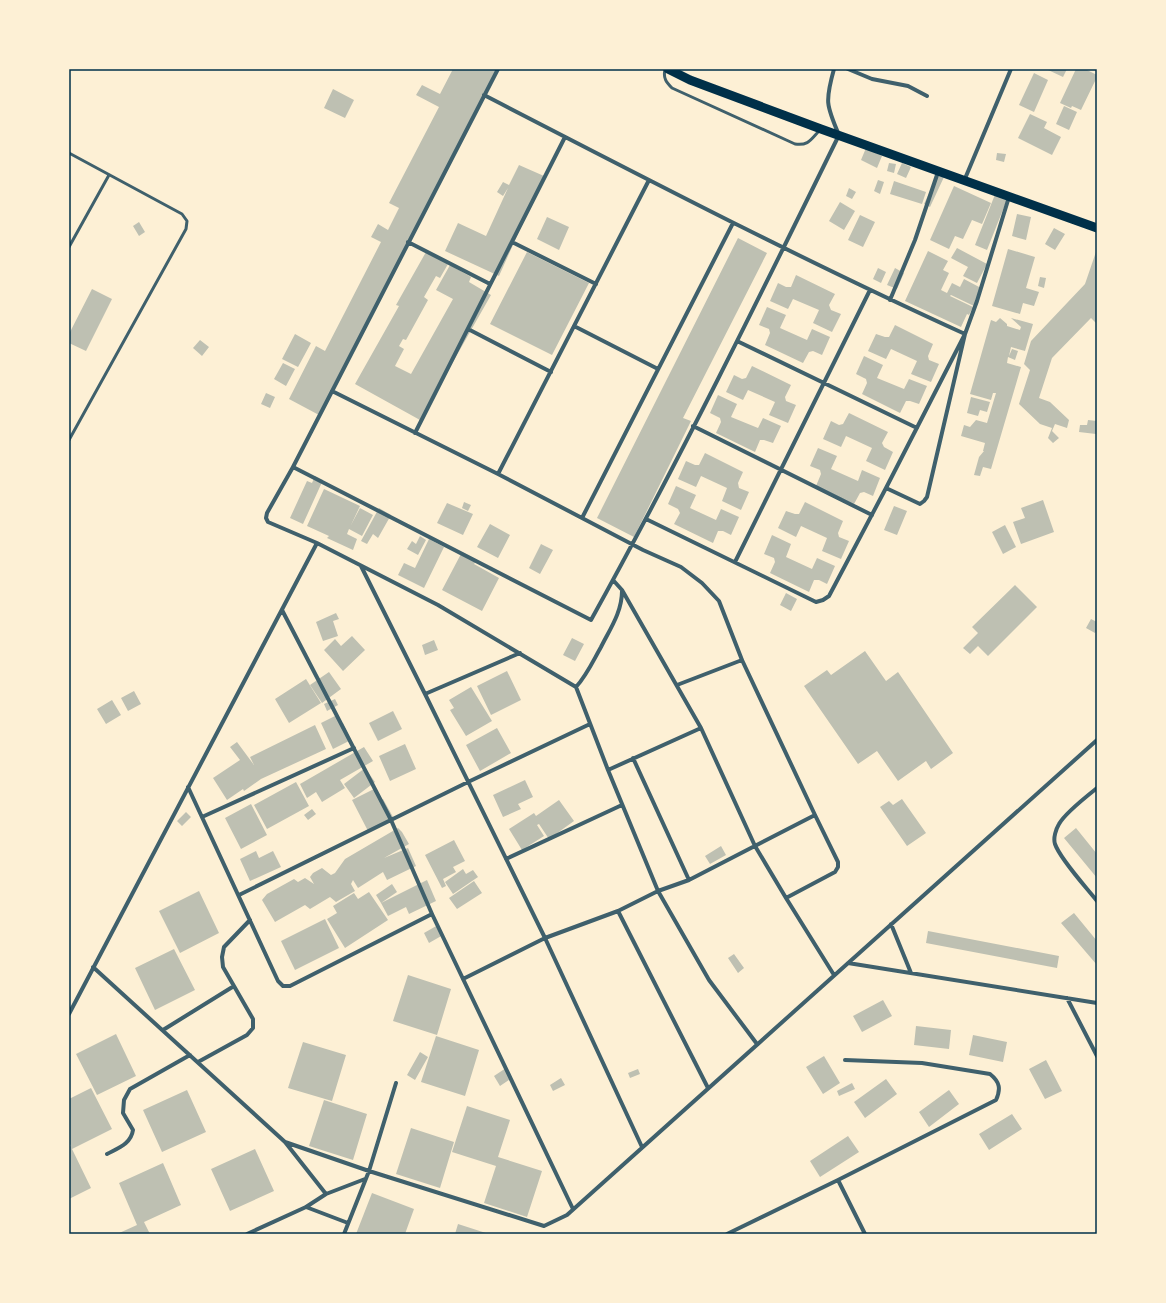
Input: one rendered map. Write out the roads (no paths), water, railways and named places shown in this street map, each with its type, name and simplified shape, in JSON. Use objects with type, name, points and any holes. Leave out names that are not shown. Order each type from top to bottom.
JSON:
[{"type":"main road","points":[[666,69],[690,80],[938,172],[1097,228]]},
{"type":"street","points":[[498,69],[293,467],[267,513],[266,518],[268,522],[317,543],[438,605],[576,687],[622,805],[658,891],[709,980],[757,1044]]},
{"type":"street","points":[[293,467],[591,620],[646,519],[784,249],[839,135],[829,112],[828,100],[828,90],[834,69]]},
{"type":"street","points":[[848,69],[872,79],[908,86],[927,96]]},
{"type":"street","points":[[964,181],[1012,69]]},
{"type":"street","points":[[484,95],[784,249],[965,334]]},
{"type":"street","points":[[415,433],[565,137]]},
{"type":"street","points":[[890,300],[915,240],[938,172]]},
{"type":"street","points":[[498,474],[649,180]]},
{"type":"street","points":[[886,488],[920,504],[927,496],[965,334],[977,301],[1009,197]]},
{"type":"street","points":[[582,518],[733,223]]},
{"type":"street","points":[[408,242],[490,284]]},
{"type":"street","points":[[512,242],[596,284]]},
{"type":"street","points":[[735,562],[870,290]]},
{"type":"street","points":[[574,326],[658,369]]},
{"type":"street","points":[[468,329],[551,372]]},
{"type":"street","points":[[646,519],[816,602],[823,600],[829,596],[965,334]]},
{"type":"street","points":[[737,341],[917,428]]},
{"type":"street","points":[[332,391],[498,474],[643,550],[681,567],[702,583],[719,601],[742,660],[838,862],[838,867],[835,872],[786,898]]},
{"type":"street","points":[[693,426],[872,515]]},
{"type":"street","points":[[69,1014],[317,543]]},
{"type":"street","points":[[360,565],[506,859],[642,1147]]},
{"type":"street","points":[[613,580],[622,590],[701,728],[755,846],[834,975]]},
{"type":"street","points":[[576,687],[584,679],[616,618],[622,598],[622,590]]},
{"type":"street","points":[[282,610],[391,820],[432,914],[573,1209]]},
{"type":"street","points":[[425,694],[520,653]]},
{"type":"street","points":[[677,685],[742,660]]},
{"type":"street","points":[[239,895],[468,782],[590,724]]},
{"type":"street","points":[[608,770],[701,728]]},
{"type":"street","points":[[285,1142],[369,1171],[544,1226],[567,1215],[1097,740]]},
{"type":"street","points":[[202,817],[354,748]]},
{"type":"street","points":[[633,758],[689,880]]},
{"type":"street","points":[[188,787],[278,981],[283,986],[290,986],[432,914]]},
{"type":"street","points":[[1097,788],[1059,823],[1055,834],[1055,843],[1059,853],[1097,901]]},
{"type":"street","points":[[506,859],[622,805]]},
{"type":"street","points":[[463,979],[544,938],[618,911],[658,891],[689,880],[815,815]]},
{"type":"street","points":[[618,911],[708,1088]]},
{"type":"street","points":[[198,1062],[247,1035],[253,1028],[253,1019],[223,967],[222,957],[224,947],[250,920]]},
{"type":"street","points":[[891,924],[911,973]]},
{"type":"street","points":[[848,963],[1097,1003]]},
{"type":"street","points":[[94,967],[285,1142],[326,1194]]},
{"type":"street","points":[[163,1030],[234,986]]},
{"type":"street","points":[[1067,998],[1097,1056]]},
{"type":"street","points":[[107,1154],[129,1142],[132,1136],[133,1130],[123,1113],[124,1100],[130,1089],[190,1055]]},
{"type":"street","points":[[727,1234],[996,1100],[999,1092],[1000,1086],[996,1079],[990,1074],[922,1063],[845,1060]]},
{"type":"street","points":[[344,1234],[369,1171],[396,1083]]},
{"type":"street","points":[[247,1234],[306,1207],[326,1194],[365,1179]]},
{"type":"street","points":[[838,1180],[865,1234]]},
{"type":"street","points":[[306,1207],[348,1224]]},
{"type":"lane","points":[[666,69],[664,74],[666,82],[672,88],[795,144],[807,144],[821,128]]},
{"type":"lane","points":[[69,153],[182,214],[187,221],[186,229],[69,440]]},
{"type":"lane","points":[[69,247],[109,175]]}]
